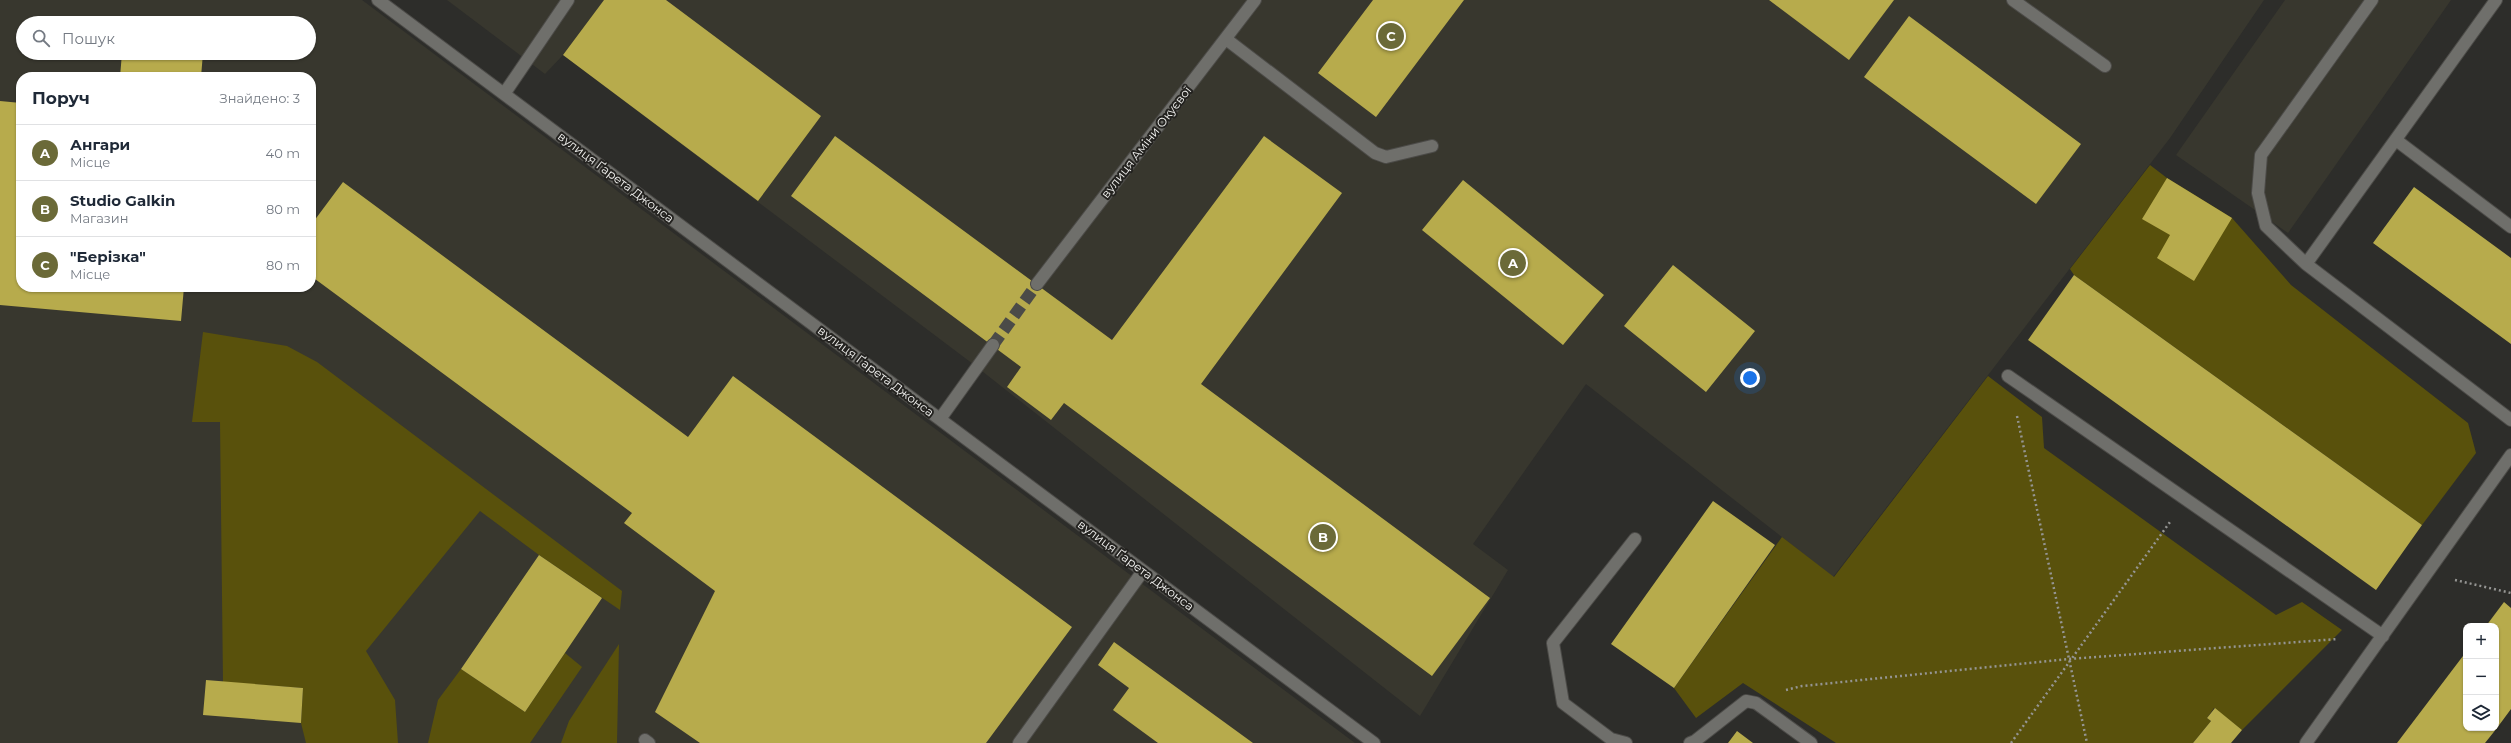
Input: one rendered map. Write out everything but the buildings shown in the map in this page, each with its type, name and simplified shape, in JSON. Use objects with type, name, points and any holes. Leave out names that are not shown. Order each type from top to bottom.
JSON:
[{"type":"street","name":"вулиця Ґарета Джонса","points":[[378,0],[1374,743]]},
{"type":"street","points":[[504,94],[568,0]]},
{"type":"street","name":"вулиця Аміни Окуєвої","points":[[1037,284],[1256,0]]},
{"type":"street","points":[[2013,0],[2105,66]]},
{"type":"street","points":[[2372,0],[2261,155],[2258,193],[2266,226],[2306,264],[2511,420]]},
{"type":"street","points":[[2306,264],[2496,0]]},
{"type":"street","points":[[1226,39],[1374,153],[1386,157],[1432,146]]},
{"type":"street","points":[[2396,140],[2511,227]]},
{"type":"street","points":[[940,419],[993,345]]},
{"type":"street","points":[[2008,376],[2383,636]]},
{"type":"street","points":[[2306,743],[2511,455]]},
{"type":"street","points":[[1626,743],[1611,739],[1563,703],[1553,643],[1635,539]]},
{"type":"street","points":[[1019,743],[1143,571]]},
{"type":"street","points":[[1690,743],[1695,741],[1746,701],[1756,703],[1811,743]]},
{"type":"path","points":[[2008,376],[2088,743]]},
{"type":"path","points":[[2011,743],[2069,659],[2186,499]]},
{"type":"path","points":[[2427,574],[2511,593]]},
{"type":"path","points":[[1746,701],[1802,686],[2069,659],[2383,636]]},
{"type":"shaded area","points":[[0,0],[362,0],[1355,743],[0,743]]},
{"type":"shaded area","points":[[447,0],[2264,0],[2170,138],[1833,577],[1586,384],[1473,544],[1508,570],[1420,716],[973,364],[563,55],[545,74]]},
{"type":"shaded area","points":[[2285,0],[2451,0],[2288,233],[2176,155]]},
{"type":"shaded area","points":[[2150,165],[2167,178],[2232,218],[2291,285],[2468,423],[2476,453],[2422,525],[2074,275],[2070,269]]},
{"type":"shaded area","points":[[203,332],[287,346],[317,362],[622,591],[620,610],[539,555],[480,511],[366,651],[395,700],[398,743],[306,743],[301,723],[303,688],[223,682],[220,422],[192,422]]},
{"type":"shaded area","points":[[1988,376],[2042,417],[2044,448],[2276,615],[2302,602],[2342,630],[2242,730],[2214,708],[2207,718],[2211,721],[2193,743],[1836,743],[1743,683],[1696,718],[1674,688],[1782,537],[1834,577]]},
{"type":"shaded area","points":[[619,644],[617,743],[561,743],[569,721]]},
{"type":"shaded area","points":[[565,653],[582,667],[530,743],[428,743],[438,700],[461,669],[525,712]]},
{"type":"tunnel","points":[[993,345],[1037,284]]},
{"type":"place","name":"\"Берізка\"","points":[[1391,36]]},
{"type":"place","name":"Ангари","points":[[1513,263]]},
{"type":"place","name":"Studio Galkin","points":[[1323,537]]}]
